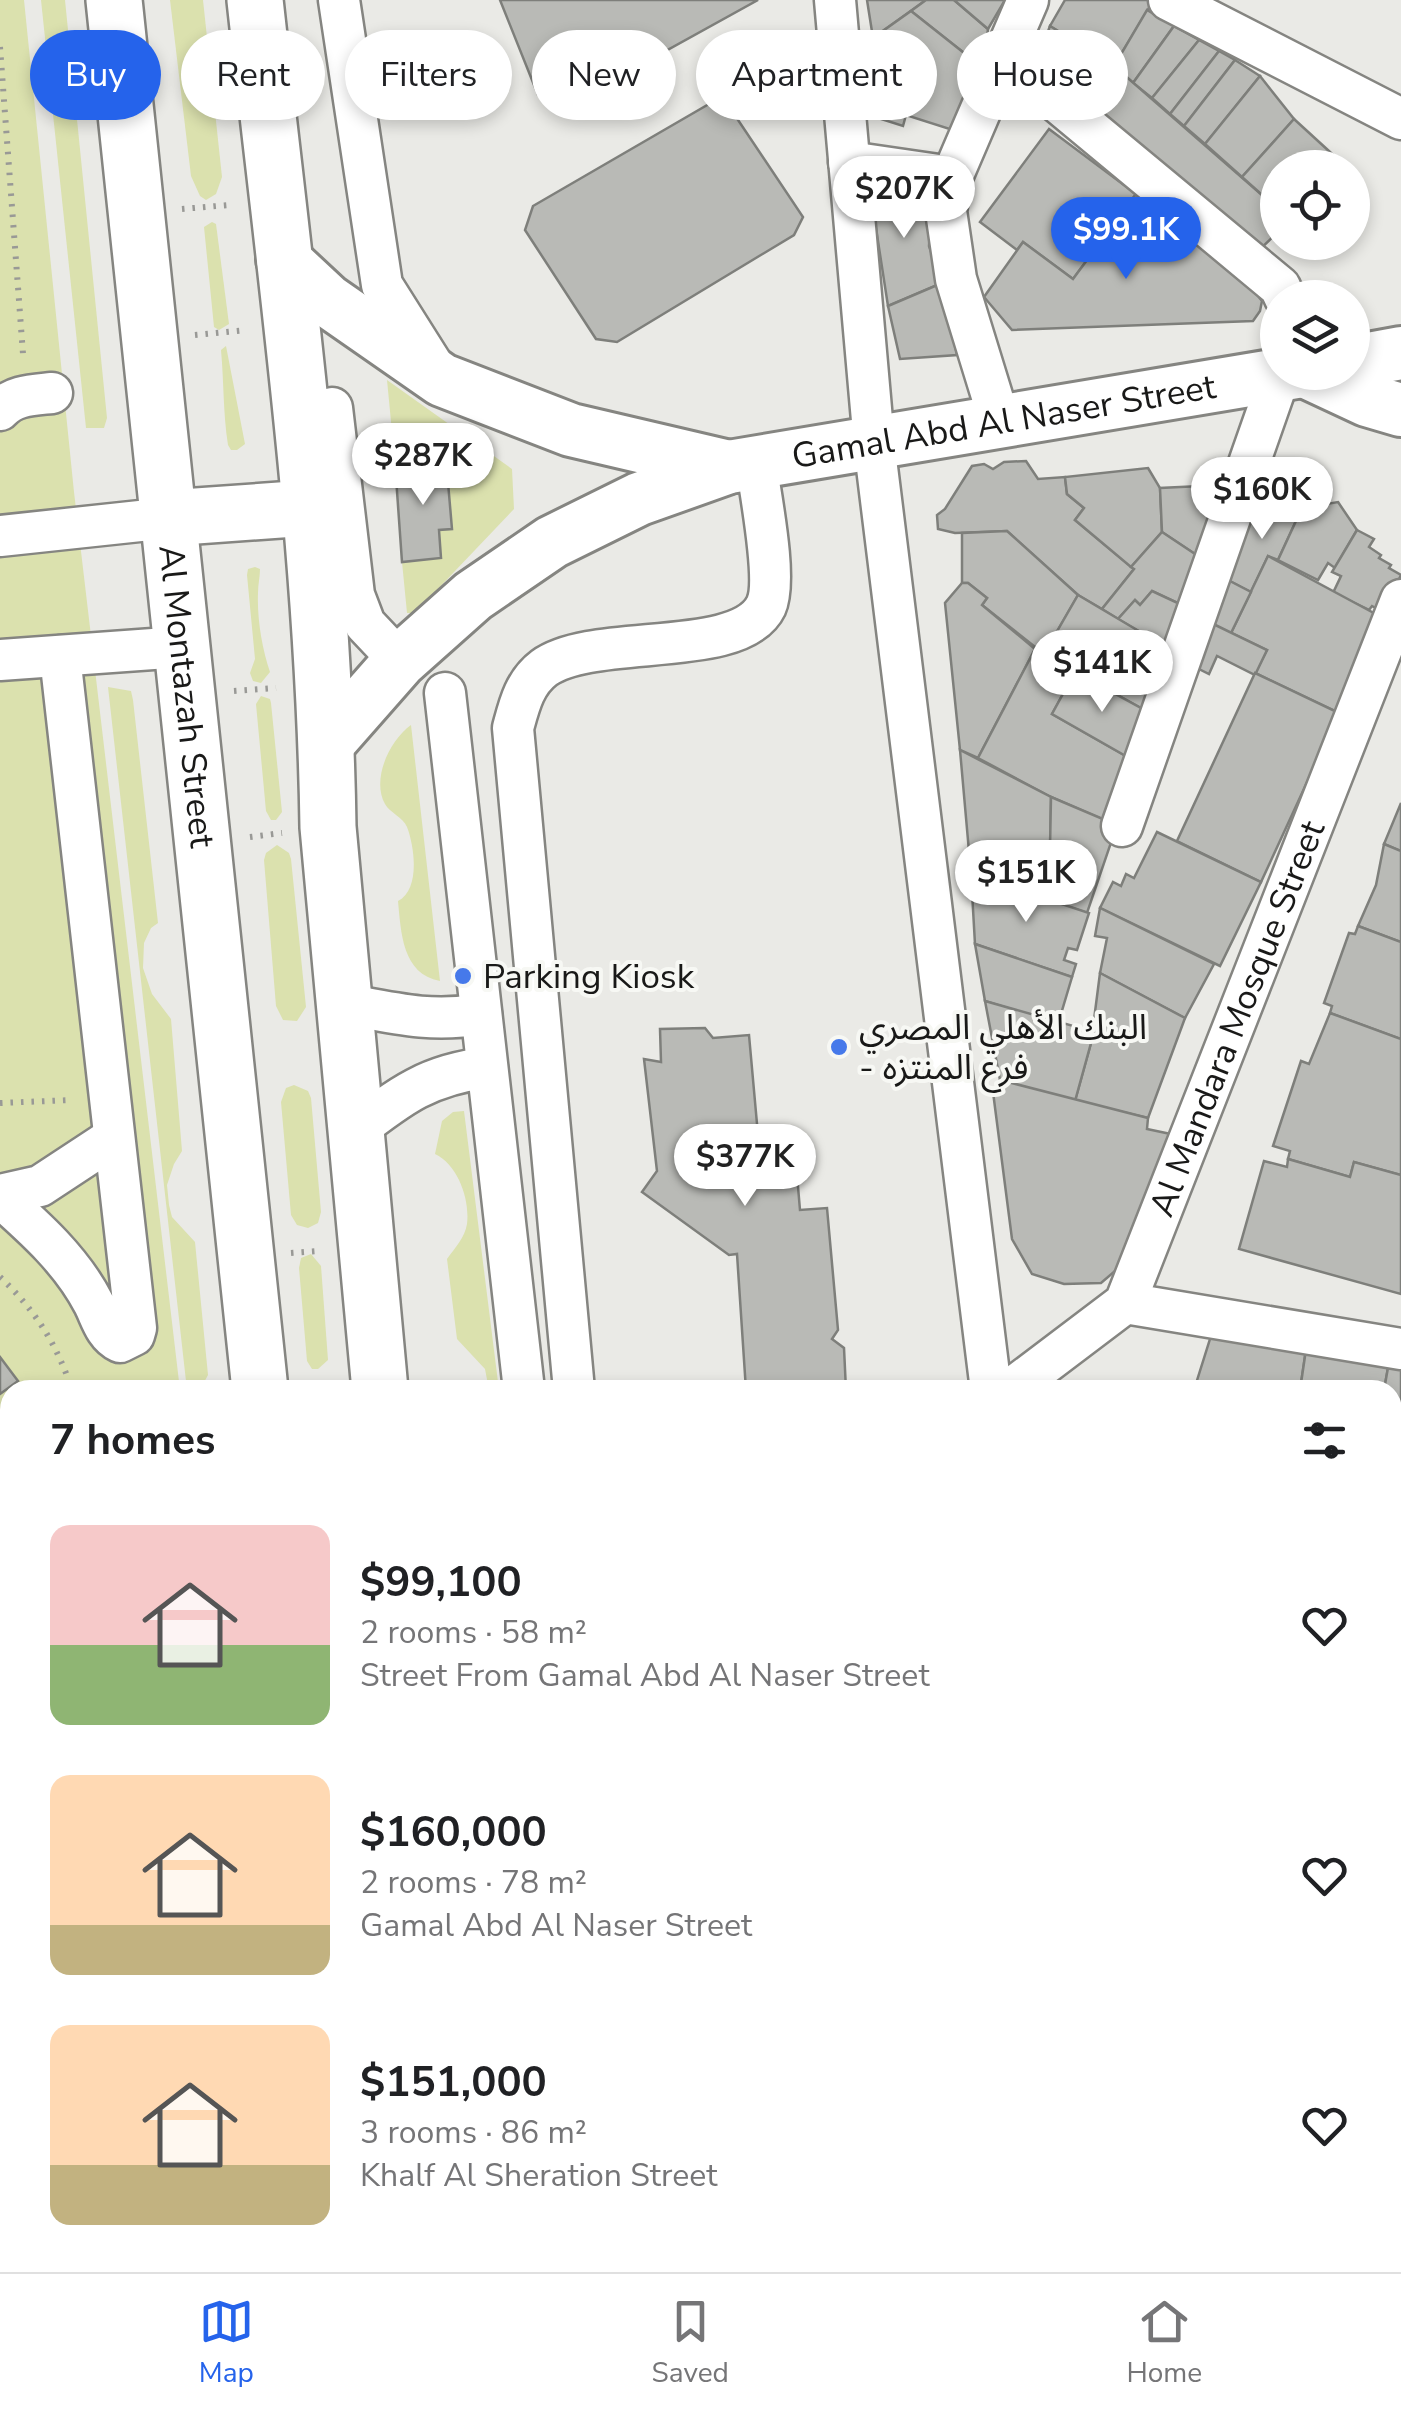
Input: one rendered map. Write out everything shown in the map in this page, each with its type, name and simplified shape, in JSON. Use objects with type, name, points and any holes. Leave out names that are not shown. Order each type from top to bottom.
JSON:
[{"type":"highway","name":"Al Montazah Street","points":[[114,0],[259,1380]]},
{"type":"highway","points":[[254,0],[308,508],[327,744],[328,828],[379,1380]]},
{"type":"highway","points":[[168,518],[308,508]]},
{"type":"main road","name":"Gamal Abd Al Naser Street","points":[[283,259],[327,300],[442,380],[570,430],[743,464]]},
{"type":"main road","points":[[1370,359],[1401,353]]},
{"type":"main road","name":"Gamal Abd Al Naser Street","points":[[327,744],[400,661],[473,596],[552,542],[638,499],[743,464],[1260,379]]},
{"type":"main road","points":[[1341,390],[1401,410]]},
{"type":"street","points":[[338,0],[382,285],[442,380]]},
{"type":"street","points":[[835,0],[874,442],[990,1380]]},
{"type":"street","points":[[1014,30],[1028,0]]},
{"type":"street","points":[[1169,0],[1401,119]]},
{"type":"street","points":[[976,120],[952,177],[946,211],[956,279],[1000,422]]},
{"type":"street","points":[[1079,120],[1272,280]]},
{"type":"street","points":[[849,162],[952,177]]},
{"type":"street","name":"Gamal Abd Al Naser Street","points":[[1122,826],[1288,390]]},
{"type":"street","points":[[332,408],[354,595],[365,624],[400,661]]},
{"type":"street","points":[[573,1380],[513,728],[522,694],[544,668],[575,654],[722,635],[749,627],[766,606],[771,579],[743,464]]},
{"type":"street","points":[[0,536],[168,518]]},
{"type":"street","name":"Al Mandara Mosque Street","points":[[1126,1302],[1401,600]]},
{"type":"street","points":[[0,1196],[39,1231],[66,1264],[91,1299],[108,1334],[120,1342],[128,1340],[136,1328],[60,656]]},
{"type":"street","points":[[0,660],[60,656],[183,671]]},
{"type":"street","points":[[445,694],[523,1380]]},
{"type":"street","points":[[344,1004],[417,1018],[450,1020],[482,1014]]},
{"type":"street","points":[[355,1130],[422,1083],[454,1072],[488,1068]]},
{"type":"street","points":[[0,1196],[40,1186],[111,1118]]},
{"type":"street","points":[[1023,1380],[1126,1302],[1401,1349]]},
{"type":"path","points":[[0,46],[26,399]]},
{"type":"path","points":[[136,213],[277,201]]},
{"type":"path","points":[[149,339],[290,326]]},
{"type":"path","points":[[183,671],[322,684]]},
{"type":"path","points":[[201,843],[328,828]]},
{"type":"path","points":[[0,1103],[111,1118]]},
{"type":"path","points":[[245,1256],[366,1248]]},
{"type":"path","points":[[0,1277],[22,1297],[44,1326],[69,1380]]},
{"type":"shaded area","points":[[0,0],[24,0],[30,59],[30,120],[36,120],[74,492],[179,1380],[0,1380]]},
{"type":"shaded area","points":[[41,0],[65,0],[68,30],[44,30]]},
{"type":"shaded area","points":[[170,0],[203,0],[206,30],[181,30],[181,92]]},
{"type":"shaded area","points":[[54,120],[77,120],[107,418],[104,428],[86,428]]},
{"type":"shaded area","points":[[184,120],[216,120],[222,177],[216,194],[206,200],[200,196],[191,176]]},
{"type":"shaded area","points":[[216,224],[229,324],[219,330],[214,327],[204,227]]},
{"type":"shaded area","points":[[226,346],[245,444],[237,450],[231,450],[226,433],[221,350]]},
{"type":"shaded area","points":[[387,380],[512,469],[514,509],[415,613],[407,613],[402,562],[441,558],[439,530],[452,529],[446,460],[395,463]]},
{"type":"shaded area","points":[[248,569],[260,569],[259,623],[270,672],[261,683],[253,681],[250,673],[255,659],[247,575]]},
{"type":"shaded area","points":[[108,687],[131,691],[133,700],[158,923],[144,943],[143,968],[152,994],[171,1019],[182,1151],[167,1185],[169,1205],[172,1217],[195,1242],[208,1375],[205,1380],[186,1380]]},
{"type":"shaded area","points":[[261,696],[271,703],[282,812],[276,820],[271,820],[266,811],[256,704]]},
{"type":"shaded area","points":[[411,725],[440,981],[418,970],[406,950],[398,901],[405,896],[413,878],[412,846],[405,824],[387,807],[381,794],[385,761],[396,740]]},
{"type":"shaded area","points":[[277,845],[291,859],[306,1007],[297,1021],[283,1020],[276,1006],[264,860],[266,853]]},
{"type":"shaded area","points":[[294,1085],[308,1091],[311,1098],[321,1212],[318,1223],[308,1228],[297,1225],[291,1215],[281,1102],[286,1088]]},
{"type":"shaded area","points":[[464,1111],[498,1380],[487,1380],[485,1369],[457,1339],[447,1259],[466,1229],[466,1204],[456,1174],[435,1154],[442,1121],[453,1112]]},
{"type":"shaded area","points":[[311,1254],[321,1266],[328,1360],[318,1369],[312,1369],[307,1361],[299,1268],[301,1258]]},
{"type":"building","points":[[500,0],[758,0],[704,30],[696,30],[696,34],[676,45],[676,30],[532,30],[532,80]]},
{"type":"building","points":[[867,0],[926,0],[884,30],[872,30]]},
{"type":"building","points":[[926,0],[954,0],[988,30],[957,30],[957,47],[911,11]]},
{"type":"building","points":[[954,0],[1005,0],[988,29]]},
{"type":"building","points":[[1065,0],[1152,3],[1128,43],[1128,30],[1056,30],[1050,26]]},
{"type":"building","points":[[1147,10],[1174,26],[1133,83],[1128,79],[1128,42]]},
{"type":"building","points":[[911,11],[935,30],[884,30]]},
{"type":"building","points":[[1174,26],[1199,40],[1152,98],[1133,83]]},
{"type":"building","points":[[937,32],[957,47],[957,120],[964,120],[959,132],[922,120],[937,120]]},
{"type":"building","points":[[1199,40],[1219,51],[1170,114],[1152,98]]},
{"type":"building","points":[[1219,51],[1235,60],[1184,126],[1170,114]]},
{"type":"building","points":[[1235,60],[1260,76],[1205,144],[1184,126]]},
{"type":"building","points":[[1260,76],[1294,119],[1266,150],[1260,150],[1260,157],[1242,177],[1205,144]]},
{"type":"building","points":[[1128,78],[1260,193],[1260,249],[1256,253],[1104,120],[1128,120]]},
{"type":"building","points":[[696,112],[696,120],[738,120],[803,217],[794,235],[617,342],[596,339],[525,230],[533,206]]},
{"type":"building","points":[[1294,119],[1328,150],[1266,150]]},
{"type":"building","points":[[1049,129],[1136,194],[1073,279],[1023,242],[1017,250],[980,222]]},
{"type":"building","points":[[1260,157],[1260,193],[1242,177]]},
{"type":"building","points":[[869,183],[932,193],[929,246],[942,283],[888,306]]},
{"type":"building","points":[[1136,194],[1240,273],[1260,298],[1260,311],[1253,321],[1012,330],[984,297],[1023,242],[1073,279]]},
{"type":"building","points":[[942,283],[957,355],[900,359],[888,306]]},
{"type":"building","points":[[446,459],[452,529],[439,530],[441,558],[402,562],[395,463]]},
{"type":"building","points":[[1026,461],[1038,479],[1065,477],[1067,494],[1084,508],[1075,520],[1134,569],[1102,609],[1078,595],[1007,531],[955,533],[938,529],[937,515],[945,509],[972,466],[984,464],[993,469],[1004,462]]},
{"type":"building","points":[[1148,468],[1160,488],[1162,532],[1131,567],[1075,520],[1084,508],[1067,494],[1065,477]]},
{"type":"building","points":[[1221,485],[1198,556],[1162,532],[1160,488]]},
{"type":"building","points":[[1281,499],[1302,508],[1278,560],[1268,556],[1251,592],[1224,578],[1257,507]]},
{"type":"building","points":[[1338,502],[1357,530],[1335,568],[1328,563],[1318,580],[1278,560],[1302,508]]},
{"type":"building","points":[[1357,530],[1374,539],[1369,547],[1401,575],[1383,612],[1372,606],[1369,610],[1333,593],[1341,576],[1332,572]]},
{"type":"building","points":[[1007,531],[1078,595],[1044,654],[982,605],[987,598],[968,583],[962,583],[962,533]]},
{"type":"building","points":[[1162,532],[1198,556],[1182,605],[1152,591],[1140,605],[1135,600],[1118,619],[1102,609],[1134,569],[1131,567]]},
{"type":"building","points":[[1268,556],[1383,618],[1339,713],[1255,673],[1267,650],[1231,633]]},
{"type":"building","points":[[1224,578],[1251,592],[1231,633],[1205,620]]},
{"type":"building","points":[[962,583],[968,583],[987,598],[982,605],[1035,649],[978,758],[960,750],[945,603]]},
{"type":"building","points":[[1152,591],[1182,605],[1164,646],[1118,619],[1135,600],[1140,605]]},
{"type":"building","points":[[1078,595],[1164,646],[1145,694],[1156,700],[1150,713],[1044,654]]},
{"type":"building","points":[[1205,620],[1267,650],[1255,675],[1217,656],[1209,674],[1185,662]]},
{"type":"building","points":[[1035,649],[1075,672],[1052,714],[1131,759],[1106,821],[978,758]]},
{"type":"building","points":[[1075,672],[1150,713],[1131,759],[1052,714]]},
{"type":"building","points":[[1255,673],[1339,713],[1261,882],[1177,841]]},
{"type":"building","points":[[960,750],[1051,797],[1049,900],[971,874]]},
{"type":"building","points":[[1051,797],[1117,825],[1087,913],[1049,900]]},
{"type":"building","points":[[1401,803],[1401,851],[1384,844]]},
{"type":"building","points":[[1157,832],[1261,882],[1220,966],[1100,908],[1113,882],[1121,886],[1126,874],[1134,878]]},
{"type":"building","points":[[1384,844],[1401,851],[1401,942],[1358,926],[1376,885]]},
{"type":"building","points":[[971,874],[1089,913],[1077,950],[1068,948],[1064,960],[1076,964],[1072,977],[975,944]]},
{"type":"building","points":[[1100,908],[1214,964],[1185,1018],[1100,973],[1107,938],[1095,936]]},
{"type":"building","points":[[1358,926],[1401,942],[1401,1039],[1330,1013],[1332,1006],[1324,1003],[1349,933],[1355,934]]},
{"type":"building","points":[[975,944],[1072,977],[1058,1024],[985,1001]]},
{"type":"building","points":[[1100,973],[1185,1018],[1148,1118],[1075,1101],[1091,1043]]},
{"type":"building","points":[[985,1001],[1077,1027],[1074,1038],[1091,1043],[1075,1101],[1000,1080]]},
{"type":"building","points":[[1330,1013],[1401,1039],[1401,1175],[1354,1162],[1350,1177],[1288,1159],[1290,1151],[1273,1146],[1301,1061],[1309,1064]]},
{"type":"building","points":[[705,1028],[713,1038],[749,1035],[759,1146],[797,1175],[800,1210],[827,1208],[838,1330],[832,1339],[844,1348],[846,1380],[745,1380],[737,1254],[729,1255],[642,1192],[657,1171],[644,1059],[661,1062],[660,1029]]},
{"type":"building","points":[[1000,1080],[1148,1118],[1147,1129],[1180,1136],[1122,1265],[1101,1283],[1064,1284],[1032,1274],[1012,1239],[993,1092]]},
{"type":"building","points":[[1288,1159],[1350,1177],[1354,1162],[1401,1175],[1401,1294],[1239,1249],[1264,1161],[1287,1167]]},
{"type":"building","points":[[1216,1320],[1308,1336],[1301,1380],[1197,1380]]},
{"type":"building","points":[[1308,1336],[1391,1351],[1386,1380],[1301,1380]]},
{"type":"building","points":[[1391,1351],[1401,1352],[1401,1380],[1386,1380]]},
{"type":"building","points":[[0,1357],[17,1380],[0,1380]]},
{"type":"place","name":"Parking Kiosk","points":[[463,976]]},
{"type":"place","name":"البنك الأهلي المصري - فرع المنتزه","points":[[839,1047]]}]
